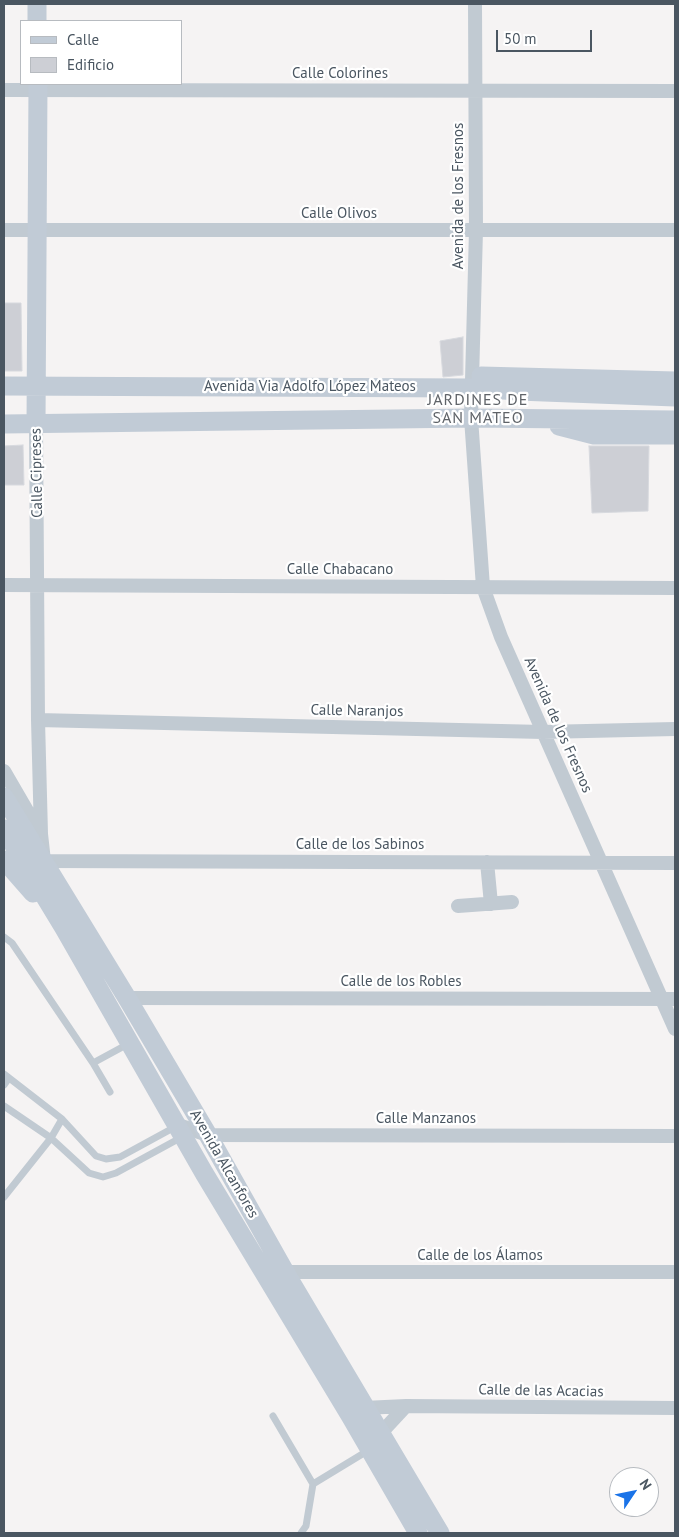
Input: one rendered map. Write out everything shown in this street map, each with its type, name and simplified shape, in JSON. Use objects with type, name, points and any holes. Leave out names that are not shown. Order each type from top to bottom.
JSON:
[{"type":"main road","points":[[37,4],[37,20]]},
{"type":"main road","name":"Calle Cipreses","points":[[36,424],[38,87]]},
{"type":"main road","points":[[472,382],[675,381]]},
{"type":"main road","name":"Avenida Via Adolfo López Mateos","points":[[4,386],[340,387],[472,382],[640,397],[675,397]]},
{"type":"main road","name":"Avenida Via Adolfo López Mateos","points":[[4,424],[471,418],[675,420]]},
{"type":"main road","points":[[531,419],[594,435],[675,435]]},
{"type":"main road","name":"Avenida Alcanfores","points":[[4,797],[208,1135],[364,1408],[371,1442],[440,1533]]},
{"type":"main road","name":"Avenida Alcanfores","points":[[4,829],[64,928],[204,1173],[371,1442],[418,1533]]},
{"type":"main road","points":[[4,860],[64,928]]},
{"type":"street","name":"Avenida de los Fresnos","points":[[474,4],[476,230],[471,418],[483,587],[501,637],[543,732],[603,864],[668,999],[675,1029]]},
{"type":"street","name":"Calle Colorines","points":[[4,90],[38,87],[675,91]]},
{"type":"street","name":"Calle Olivos","points":[[4,230],[675,230]]},
{"type":"street","name":"Calle Cipreses","points":[[36,424],[40,834],[44,862]]},
{"type":"street","name":"Calle Chabacano","points":[[4,585],[675,588]]},
{"type":"street","name":"Calle Naranjos","points":[[38,720],[543,732],[675,729]]},
{"type":"street","points":[[4,772],[40,834]]},
{"type":"street","name":"Calle de los Sabinos","points":[[44,862],[675,863]]},
{"type":"street","points":[[487,862],[491,904]]},
{"type":"street","points":[[458,906],[512,902]]},
{"type":"street","name":"Calle de los Robles","points":[[127,998],[668,999]]},
{"type":"street","name":"Calle Manzanos","points":[[181,1131],[208,1135],[675,1136]]},
{"type":"street","name":"Calle de los Álamos","points":[[285,1272],[675,1272]]},
{"type":"street","points":[[371,1442],[406,1406]]},
{"type":"street","name":"Calle de las Acacias","points":[[364,1408],[406,1406],[675,1408]]},
{"type":"lane","points":[[4,937],[12,943],[93,1063],[110,1092]]},
{"type":"lane","points":[[93,1063],[116,1052],[130,1042]]},
{"type":"lane","points":[[4,1085],[6,1076],[62,1118],[96,1156],[106,1159],[120,1157],[181,1131]]},
{"type":"lane","points":[[4,1106],[51,1138],[89,1173],[103,1177],[134,1164],[181,1131]]},
{"type":"lane","points":[[4,1197],[51,1138],[62,1118]]},
{"type":"lane","points":[[128,1153],[134,1164]]},
{"type":"lane","points":[[273,1416],[313,1484],[306,1526],[301,1533]]},
{"type":"lane","points":[[313,1484],[371,1442]]},
{"type":"building","points":[[4,303],[21,303],[22,371],[4,371]]},
{"type":"building","points":[[463,337],[463,375],[443,377],[440,341]]},
{"type":"building","points":[[23,445],[24,485],[4,485],[4,446]]},
{"type":"building","points":[[589,446],[649,446],[648,511],[592,513]]},
{"type":"district","name":"JARDINES DE SAN MATEO","points":[[478,409]]}]
